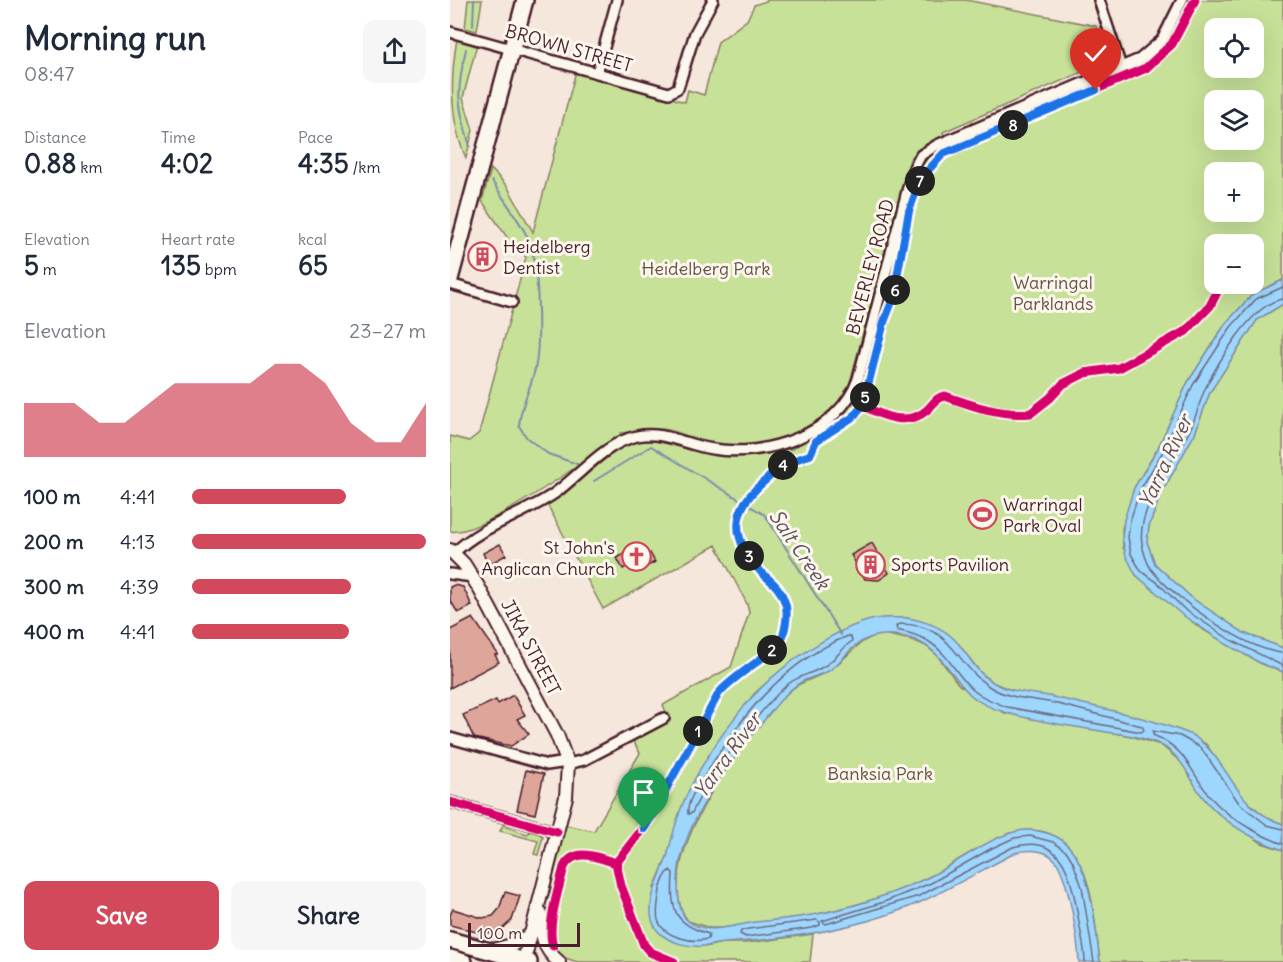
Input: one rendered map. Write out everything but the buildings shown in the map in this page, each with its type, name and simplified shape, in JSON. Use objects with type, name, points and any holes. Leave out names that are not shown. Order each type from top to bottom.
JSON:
[{"type":"highway","points":[[450,279],[525,0]]},
{"type":"highway","points":[[450,940],[525,961]]},
{"type":"highway","points":[[450,958],[464,962]]},
{"type":"main road","name":"JIKA STREET","points":[[453,552],[472,577],[557,735],[567,763]]},
{"type":"main road","points":[[525,961],[567,792],[567,763]]},
{"type":"main road","points":[[540,896],[542,937],[548,950],[559,962]]},
{"type":"main road","points":[[488,951],[512,945],[530,935]]},
{"type":"street","points":[[597,73],[616,0]]},
{"type":"street","name":"BROWN STREET","points":[[450,32],[669,93],[678,88],[695,33],[713,0]]},
{"type":"street","points":[[1099,0],[1121,68]]},
{"type":"street","name":"BEVERLEY ROAD","points":[[453,552],[470,539],[552,495],[603,453],[623,441],[648,435],[671,438],[714,450],[750,450],[788,441],[834,416],[848,401],[858,380],[912,172],[918,159],[937,145],[1140,59],[1162,40],[1182,0]]},
{"type":"street","points":[[450,284],[512,302]]},
{"type":"street","points":[[450,569],[453,552]]},
{"type":"street","points":[[450,574],[472,577]]},
{"type":"street","points":[[450,738],[547,765],[584,760],[664,718]]},
{"type":"street","points":[[450,802],[557,832]]},
{"type":"green space","points":[[468,0],[482,0],[477,31],[465,28]]},
{"type":"green space","name":"Heidelberg Park","points":[[769,0],[966,0],[1096,26],[1110,60],[943,132],[944,136],[922,147],[910,159],[849,386],[826,415],[811,426],[775,442],[737,448],[719,447],[662,429],[620,433],[620,436],[586,460],[510,509],[465,530],[450,531],[450,436],[469,441],[479,433],[526,257],[511,243],[482,201],[491,169],[507,186],[533,232],[576,71],[685,102],[688,90],[704,95],[718,42],[747,20],[754,5]]},
{"type":"green space","name":"Warringal Parklands","points":[[1191,0],[1283,0],[1283,280],[1264,289],[1264,234],[1204,234],[1204,294],[1253,294],[1226,323],[1188,382],[1157,450],[1134,488],[1122,529],[1123,547],[1136,575],[1200,628],[1260,663],[1283,672],[1283,824],[1270,820],[1244,799],[1206,744],[1182,731],[1098,708],[1011,690],[994,683],[980,672],[963,650],[907,618],[875,620],[773,677],[754,694],[714,750],[684,801],[667,857],[654,888],[705,947],[722,943],[747,943],[813,934],[810,962],[578,962],[558,955],[550,946],[547,921],[565,825],[594,831],[640,753],[633,741],[670,721],[663,705],[731,667],[749,613],[747,604],[716,545],[603,609],[547,504],[565,493],[598,462],[630,442],[651,438],[734,454],[792,449],[832,423],[847,410],[861,390],[915,183],[920,168],[929,156],[1144,65],[1168,43]]},
{"type":"green space","points":[[457,39],[477,44],[463,98],[473,130],[466,158],[454,115],[453,69]]},
{"type":"green space","points":[[1283,304],[1283,648],[1244,633],[1193,599],[1155,564],[1147,542],[1149,526],[1161,494],[1195,433],[1210,392],[1257,320]]},
{"type":"green space","name":"Banksia Park","points":[[884,634],[926,646],[937,655],[959,685],[1005,713],[1131,736],[1161,745],[1182,763],[1200,792],[1231,822],[1262,843],[1283,850],[1283,962],[1100,962],[1094,911],[1078,861],[1069,848],[1056,837],[1041,831],[1008,834],[918,882],[876,899],[846,907],[806,916],[723,928],[710,928],[688,921],[678,897],[680,867],[691,833],[708,798],[729,764],[752,733],[792,689],[827,671],[868,639]]},
{"type":"green space","points":[[505,821],[508,822],[506,827],[527,834],[534,829],[543,837],[538,855],[534,854],[538,841],[500,831]]},
{"type":"water","name":"Yarra River","points":[[1283,280],[1283,304],[1257,320],[1210,392],[1195,433],[1161,494],[1149,526],[1147,542],[1155,564],[1193,599],[1244,633],[1283,648],[1283,672],[1260,663],[1226,644],[1181,614],[1136,575],[1126,556],[1122,538],[1124,520],[1134,488],[1157,450],[1188,382],[1226,323],[1253,294],[1264,294],[1264,289]]},
{"type":"water","name":"Yarra River","points":[[907,618],[924,622],[946,632],[959,644],[982,673],[1003,687],[1125,714],[1160,723],[1194,736],[1217,759],[1242,796],[1253,807],[1283,824],[1283,850],[1259,840],[1226,820],[1199,792],[1176,757],[1159,744],[1137,737],[1055,724],[990,707],[972,696],[929,648],[909,638],[875,636],[855,646],[830,670],[805,680],[791,690],[718,780],[695,821],[680,862],[678,881],[680,908],[685,917],[695,925],[712,929],[802,917],[845,908],[916,883],[1003,836],[1024,830],[1035,831],[1055,836],[1067,845],[1077,858],[1090,892],[1100,962],[1079,962],[1064,878],[1054,859],[1046,853],[1036,851],[1015,853],[923,901],[851,926],[800,935],[707,946],[680,944],[661,935],[653,921],[651,903],[679,815],[698,772],[739,713],[771,679],[813,647],[861,623],[875,619]]},
{"type":"waterway","name":"Salt Creek","points":[[473,26],[474,0]]},
{"type":"waterway","name":"Salt Creek","points":[[466,49],[459,98],[470,146]]},
{"type":"waterway","name":"Salt Creek","points":[[492,181],[529,240],[535,265],[538,301],[537,352],[534,372],[519,426],[527,438],[548,454],[577,464]]},
{"type":"waterway","name":"Salt Creek","points":[[594,481],[651,446],[765,515],[841,635]]},
{"type":"cycle path","points":[[674,962],[650,952],[644,945],[621,886],[616,863],[651,818],[719,693],[774,648],[783,636],[786,618],[784,600],[777,588],[752,562],[745,551],[738,530],[742,509],[748,498],[770,476],[781,467],[810,455],[816,441],[853,417],[863,405],[884,322],[893,299],[909,211],[921,178],[943,154],[1146,68],[1172,44],[1195,0]]},
{"type":"cycle path","points":[[863,405],[886,416],[903,419],[920,415],[945,396],[998,412],[1031,413],[1063,384],[1085,373],[1119,368],[1186,331],[1210,306],[1216,294]]},
{"type":"cycle path","points":[[450,802],[557,832]]},
{"type":"cycle path","points":[[553,946],[551,928],[564,867],[574,857],[581,855],[616,863]]},
{"type":"place","name":"Heidelberg Dentist","points":[[482,256]]},
{"type":"place","name":"Warringal Park Oval","points":[[982,514]]},
{"type":"place","name":"St John's Anglican Church","points":[[636,557]]},
{"type":"place","name":"Sports Pavilion","points":[[870,564]]},
{"type":"route","points":[[644,829],[719,693],[733,678],[777,646],[783,638],[785,601],[777,587],[762,573],[748,554],[738,533],[740,510],[750,495],[786,462],[810,455],[816,441],[853,417],[863,405],[884,322],[893,299],[909,211],[921,178],[943,154],[1096,90]]}]
